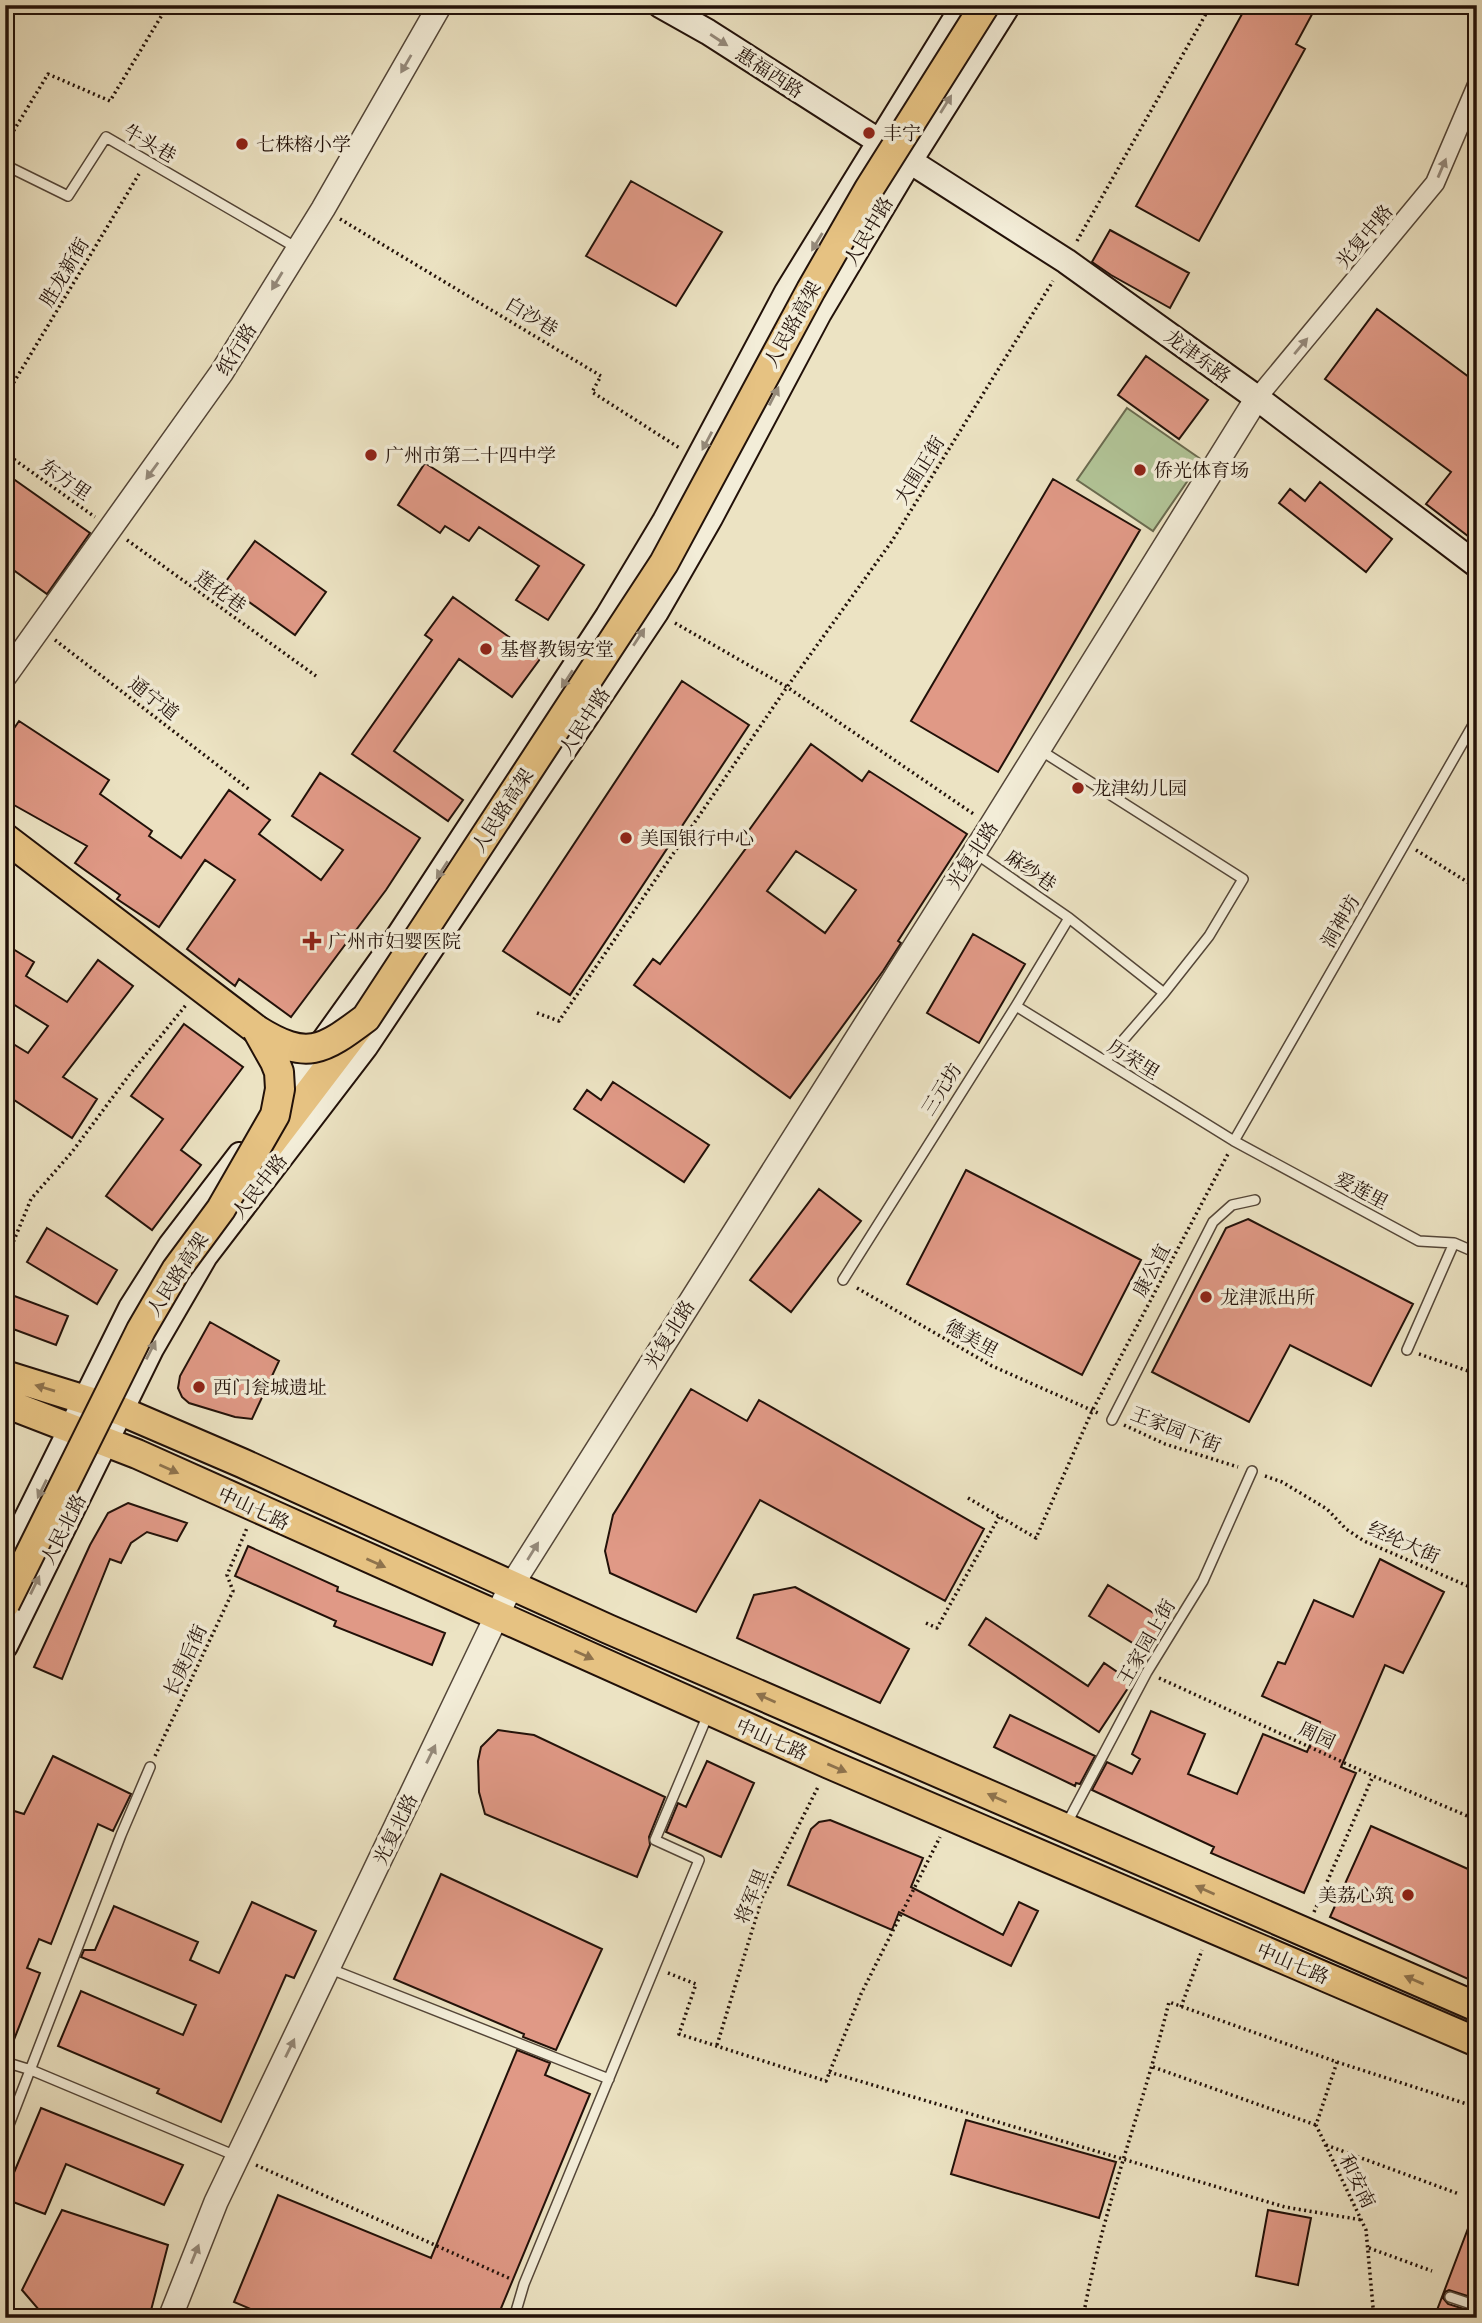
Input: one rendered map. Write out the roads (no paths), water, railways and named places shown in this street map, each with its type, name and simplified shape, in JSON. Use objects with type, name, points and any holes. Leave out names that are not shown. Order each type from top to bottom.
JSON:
[{"type":"main road","name":"惠福西路","points":[[660,5],[708,32],[909,162]]},
{"type":"main road","name":"人民中路","points":[[85,1399],[131,1308],[151,1275],[312,1059],[396,940],[608,616],[665,521],[787,292],[964,5]]},
{"type":"main road","name":"人民路高架","points":[[5,1604],[146,1321],[176,1270],[366,1018],[664,563],[811,289],[869,189],[985,5]]},
{"type":"main road","name":"人民中路","points":[[121,1411],[161,1330],[205,1256],[365,1047],[656,611],[710,518],[819,313],[909,162],[1008,5]]},
{"type":"main road","name":"龙津东路","points":[[909,162],[1066,261],[1257,398],[1477,565]]},
{"type":"main road","points":[[5,838],[257,1030],[288,1047],[308,1050],[338,1039],[366,1018]]},
{"type":"main road","points":[[222,1209],[275,1115],[280,1088],[279,1072],[257,1030]]},
{"type":"main road","name":"中山七路","points":[[5,1375],[121,1411],[512,1586],[1477,2007]]},
{"type":"main road","name":"人民北路","points":[[5,1562],[85,1399]]},
{"type":"main road","name":"中山七路","points":[[5,1403],[106,1442],[829,1764],[1477,2042]]},
{"type":"main road","name":"人民北路","points":[[5,1646],[121,1411]]},
{"type":"street","name":"纸行路","points":[[5,676],[222,372],[323,209],[440,5]]},
{"type":"street","name":"光复中路","points":[[1257,398],[1435,183],[1477,85]]},
{"type":"street","name":"光复北路","points":[[170,2318],[216,2202],[512,1586],[1257,398]]},
{"type":"lane","name":"牛头巷","points":[[5,165],[68,196],[106,138],[298,248]]},
{"type":"lane","name":"洞神坊","points":[[1234,1141],[1477,718]]},
{"type":"lane","points":[[1039,749],[1243,878],[1209,936],[1105,1061]]},
{"type":"lane","name":"麻纱巷","points":[[973,852],[1069,918],[1164,993]]},
{"type":"lane","name":"三元坊","points":[[843,1280],[1069,918]]},
{"type":"lane","name":"历荣里","points":[[1016,1006],[1234,1141]]},
{"type":"lane","name":"爱莲里","points":[[1234,1141],[1419,1241],[1454,1242],[1477,1253]]},
{"type":"lane","points":[[1112,1419],[1213,1222],[1232,1205],[1255,1200]]},
{"type":"lane","points":[[1407,1350],[1454,1242]]},
{"type":"lane","name":"王家园上街","points":[[1065,1828],[1147,1672],[1203,1581],[1252,1471]]},
{"type":"lane","points":[[514,2318],[524,2284],[699,1860],[655,1840],[709,1711]]},
{"type":"lane","points":[[5,2135],[150,1767]]},
{"type":"lane","points":[[328,1968],[609,2079]]},
{"type":"lane","points":[[5,2062],[31,2070],[238,2157]]},
{"type":"lane","points":[[1450,2297],[1477,2306]]},
{"type":"place","name":"丰宁","points":[[869,133]]},
{"type":"place","name":"七株榕小学","points":[[242,144]]},
{"type":"place","name":"广州市第二十四中学","points":[[371,455]]},
{"type":"place","name":"侨光体育场","points":[[1140,470]]},
{"type":"place","name":"基督教锡安堂","points":[[486,649]]},
{"type":"place","name":"龙津幼儿园","points":[[1078,788]]},
{"type":"place","name":"美国银行中心","points":[[626,838]]},
{"type":"place","name":"广州市妇婴医院","points":[[312,941]]},
{"type":"place","name":"龙津派出所","points":[[1206,1297]]},
{"type":"place","name":"西门瓮城遗址","points":[[199,1387]]},
{"type":"place","name":"美荔心筑","points":[[1408,1895]]}]
